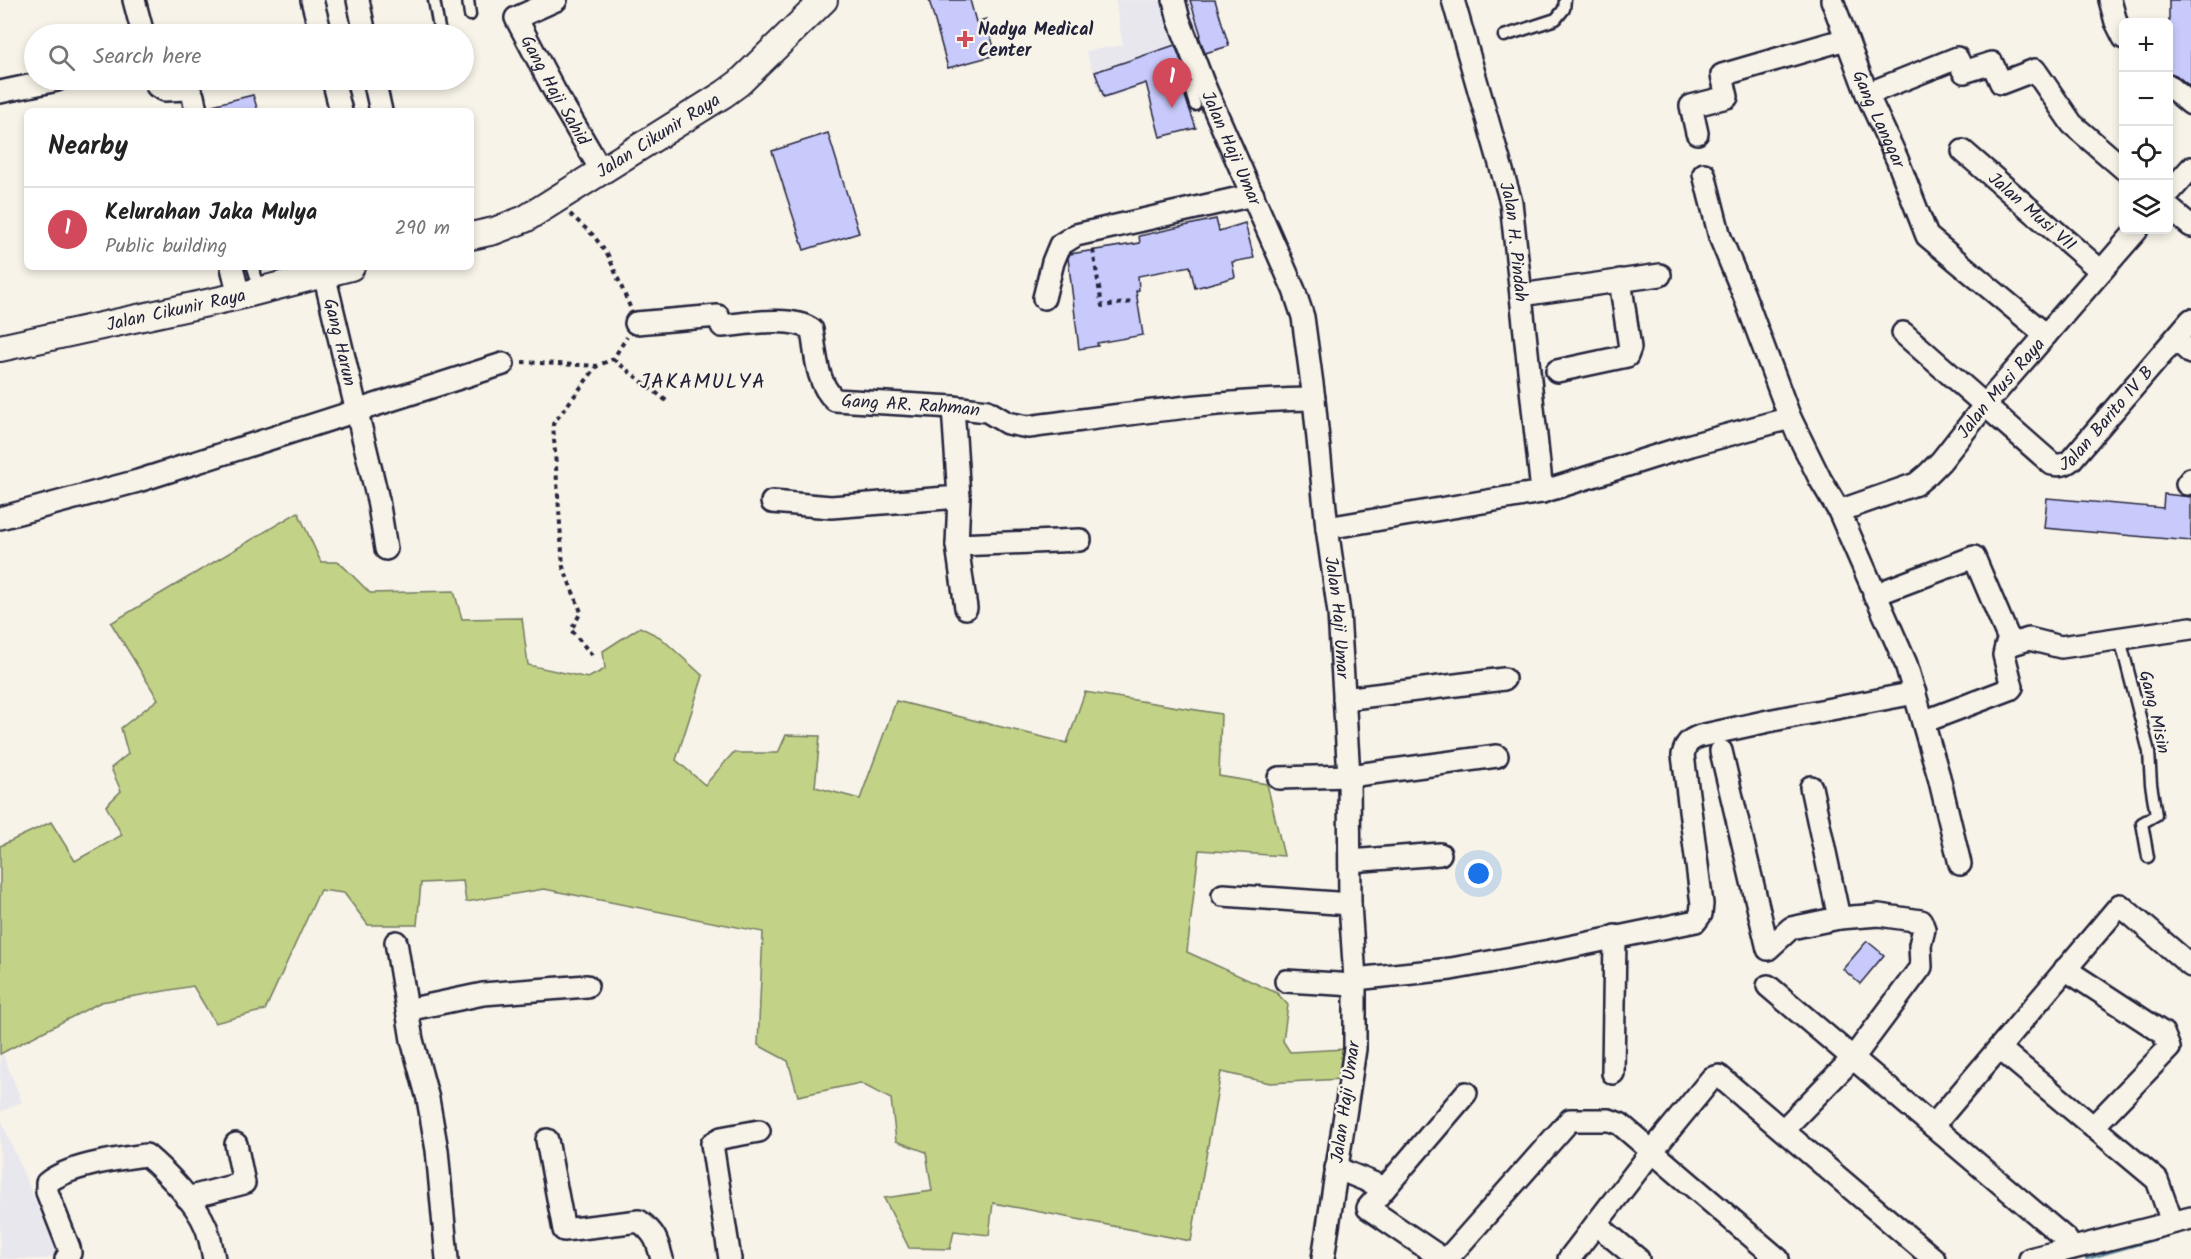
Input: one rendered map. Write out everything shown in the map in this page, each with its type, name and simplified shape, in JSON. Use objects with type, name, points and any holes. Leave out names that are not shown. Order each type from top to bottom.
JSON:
[{"type":"street","points":[[134,0],[141,24]]},
{"type":"street","points":[[312,0],[318,24]]},
{"type":"street","points":[[358,0],[363,24]]},
{"type":"street","name":"Gang Haji Sahid","points":[[556,0],[516,18],[554,90],[601,170]]},
{"type":"street","name":"Jalan Cikunir Raya","points":[[474,235],[494,231],[525,219],[724,94],[739,83],[824,0]]},
{"type":"street","name":"Jalan Haji Umar","points":[[1174,0],[1179,20],[1203,83],[1294,290],[1303,317],[1314,399],[1327,528],[1339,613],[1349,776],[1350,904],[1355,982],[1355,1049],[1323,1259]]},
{"type":"street","name":"Jalan H. Pindah","points":[[1453,0],[1510,202],[1542,492]]},
{"type":"street","name":"Gang Langgar","points":[[1832,0],[1867,94],[1897,159],[1927,236],[2046,335]]},
{"type":"street","points":[[2110,0],[2119,28]]},
{"type":"street","points":[[1697,133],[1691,106],[1727,97],[1722,75],[1846,39]]},
{"type":"street","points":[[1867,94],[1957,57],[1964,72],[1992,63],[2001,83],[2035,70],[2072,124],[2119,165]]},
{"type":"street","points":[[0,92],[24,87]]},
{"type":"street","points":[[2173,88],[2191,104]]},
{"type":"street","points":[[189,90],[193,96],[195,108]]},
{"type":"street","points":[[336,90],[341,108]]},
{"type":"street","points":[[376,90],[380,108]]},
{"type":"street","name":"Jalan Musi VII","points":[[1963,151],[2101,271]]},
{"type":"street","points":[[2173,189],[2191,168]]},
{"type":"street","points":[[1704,174],[1720,237],[1791,418],[1820,479],[1839,511],[1906,664],[1939,777],[1960,864]]},
{"type":"street","points":[[1044,298],[1060,245],[1076,235],[1253,195]]},
{"type":"street","points":[[2173,210],[2191,226]]},
{"type":"street","name":"Jalan Musi Raya","points":[[1839,511],[1916,484],[1941,461],[1985,405],[2134,234]]},
{"type":"street","points":[[235,270],[251,285]]},
{"type":"street","name":"Jalan Cikunir Raya","points":[[0,348],[251,285],[320,272]]},
{"type":"street","name":"Gang Harun","points":[[320,272],[357,411],[378,500],[386,549]]},
{"type":"street","points":[[1521,295],[1660,275]]},
{"type":"street","points":[[1557,371],[1627,356],[1630,348],[1620,280]]},
{"type":"street","name":"Gang AR. Rahman","points":[[636,322],[718,316],[722,326],[783,322],[805,324],[812,330],[822,383],[827,393],[835,400],[987,411],[1007,423],[1028,427],[1258,400],[1314,399]]},
{"type":"street","name":"Jalan Barito IV B","points":[[1903,333],[2057,466],[2067,464],[2191,320]]},
{"type":"street","points":[[2175,339],[2191,353]]},
{"type":"street","points":[[0,518],[138,481],[503,364]]},
{"type":"street","points":[[953,407],[959,497],[957,545],[966,608]]},
{"type":"street","points":[[1327,528],[1542,492],[1701,442],[1791,418]]},
{"type":"street","points":[[772,502],[831,507],[959,497]]},
{"type":"street","points":[[957,545],[1080,540]]},
{"type":"street","points":[[1874,595],[1974,557],[2011,644]]},
{"type":"street","points":[[1923,722],[2010,690],[2012,687],[2004,655],[2007,646],[2011,644],[2029,639],[2061,647],[2191,628]]},
{"type":"street","points":[[1344,699],[1504,678]]},
{"type":"street","points":[[1286,981],[1355,982],[1451,969],[1696,921],[1701,914],[1702,904],[1683,755],[1687,743],[1691,739],[1773,720],[1915,693]]},
{"type":"street","points":[[1721,751],[1768,949],[1791,928],[1839,918],[1879,915],[1921,921],[1924,929],[1920,945],[1921,967],[1853,1058],[1783,1130]]},
{"type":"street","points":[[1279,778],[1349,776],[1497,756]]},
{"type":"street","points":[[1811,787],[1839,918]]},
{"type":"street","points":[[1350,861],[1440,854]]},
{"type":"street","points":[[1223,895],[1350,904]]},
{"type":"street","points":[[1933,1126],[2120,905],[2191,966]]},
{"type":"street","points":[[1613,1073],[1616,936]]},
{"type":"street","points":[[396,942],[407,1010],[428,1099],[437,1150],[447,1259]]},
{"type":"street","points":[[2065,969],[2163,1033],[2169,1048],[2093,1127]]},
{"type":"street","points":[[407,1010],[483,994],[587,987]]},
{"type":"street","points":[[1768,987],[2066,1239],[2071,1252]]},
{"type":"street","points":[[1999,1048],[2157,1180],[2182,1220],[2071,1252],[2030,1259]]},
{"type":"street","points":[[1569,1259],[1653,1150],[1715,1076],[1721,1078],[1934,1259]]},
{"type":"street","points":[[1466,1093],[1368,1208],[1445,1259],[1570,1120],[1609,1120],[1620,1124],[1778,1259]]},
{"type":"street","points":[[730,1259],[712,1144],[721,1138],[759,1131]]},
{"type":"street","points":[[547,1140],[564,1230],[639,1221],[651,1230],[662,1259]]},
{"type":"street","points":[[187,1197],[244,1183],[236,1144]]},
{"type":"street","points":[[66,1259],[69,1256],[69,1248],[47,1192],[47,1183],[54,1177],[101,1162],[146,1155],[187,1197],[206,1227],[214,1259]]},
{"type":"street","points":[[1336,1168],[1385,1188]]},
{"type":"street","points":[[1596,1224],[1638,1259]]},
{"type":"lane","points":[[434,0],[438,24]]},
{"type":"lane","points":[[468,0],[470,15]]},
{"type":"lane","points":[[1504,36],[1556,19],[1564,9],[1565,0]]},
{"type":"lane","points":[[1195,105],[1190,88],[1203,83]]},
{"type":"lane","name":"Gang Misin","points":[[2120,639],[2150,752],[2151,784],[2156,815],[2142,823],[2148,856]]},
{"type":"path","points":[[503,364],[518,362],[597,366],[613,359],[636,322],[608,255],[593,235],[555,201]]},
{"type":"path","points":[[1090,232],[1101,306],[1132,302]]},
{"type":"path","points":[[613,359],[668,402]]},
{"type":"path","points":[[592,655],[572,630],[580,612],[563,567],[553,424],[597,366]]},
{"type":"shaded area","points":[[1115,0],[1216,0],[1230,46],[1187,59],[1188,70],[1102,100],[1086,51],[1123,45]]},
{"type":"shaded area","points":[[2,1052],[22,1102],[0,1112],[0,1053]]},
{"type":"shaded area","points":[[0,1117],[58,1255],[47,1259],[0,1259]]},
{"type":"green space","points":[[298,512],[321,562],[339,562],[370,593],[454,591],[462,619],[522,618],[528,665],[588,678],[605,669],[603,651],[640,627],[660,637],[703,676],[676,760],[705,785],[733,753],[778,753],[786,735],[820,736],[815,787],[860,799],[896,701],[1067,743],[1085,692],[1221,714],[1219,776],[1267,784],[1284,856],[1199,850],[1187,952],[1277,993],[1288,1005],[1283,1041],[1290,1052],[1345,1049],[1341,1079],[1270,1083],[1221,1072],[1191,1241],[993,1203],[989,1235],[954,1231],[950,1249],[909,1248],[884,1198],[932,1191],[926,1152],[896,1141],[891,1099],[860,1083],[798,1096],[788,1061],[758,1045],[763,932],[544,889],[466,902],[463,881],[421,883],[417,925],[368,925],[344,893],[320,890],[265,1010],[215,1023],[193,986],[101,1002],[0,1054],[0,846],[51,822],[75,861],[122,835],[106,806],[121,791],[111,768],[128,754],[121,728],[158,699],[111,623]]},
{"type":"building","name":"Nadya Medical Center","points":[[929,0],[970,0],[976,22],[986,19],[996,55],[948,68]]},
{"type":"building","points":[[1190,0],[1215,0],[1229,46],[1205,53]]},
{"type":"building","points":[[2169,0],[2191,0],[2191,87],[2173,74],[2173,18],[2169,18]]},
{"type":"building","points":[[1175,45],[1184,69],[1181,70],[1183,90],[1196,128],[1160,137],[1146,83],[1104,97],[1095,72]]},
{"type":"building","points":[[253,95],[257,108],[212,108],[212,105]]},
{"type":"building","points":[[828,133],[859,233],[804,250],[772,151]]},
{"type":"building","points":[[1216,219],[1219,231],[1245,223],[1254,258],[1232,262],[1235,277],[1195,288],[1190,266],[1138,276],[1139,290],[1136,291],[1143,335],[1097,343],[1098,346],[1079,349],[1068,258],[1070,254],[1140,243],[1139,236]]},
{"type":"building","points":[[2164,494],[2191,497],[2191,541],[2044,528],[2047,498],[2163,508]]},
{"type":"building","points":[[1867,941],[1884,955],[1860,984],[1843,969]]},
{"type":"waterway","points":[[2087,1257],[2168,1234]]},
{"type":"place","name":"Nadya Medical Center","points":[[965,39]]},
{"type":"place","name":"Kelurahan Jaka Mulya","points":[[1172,108]]},
{"type":"district","name":"JAKAMULYA","points":[[703,381]]}]
